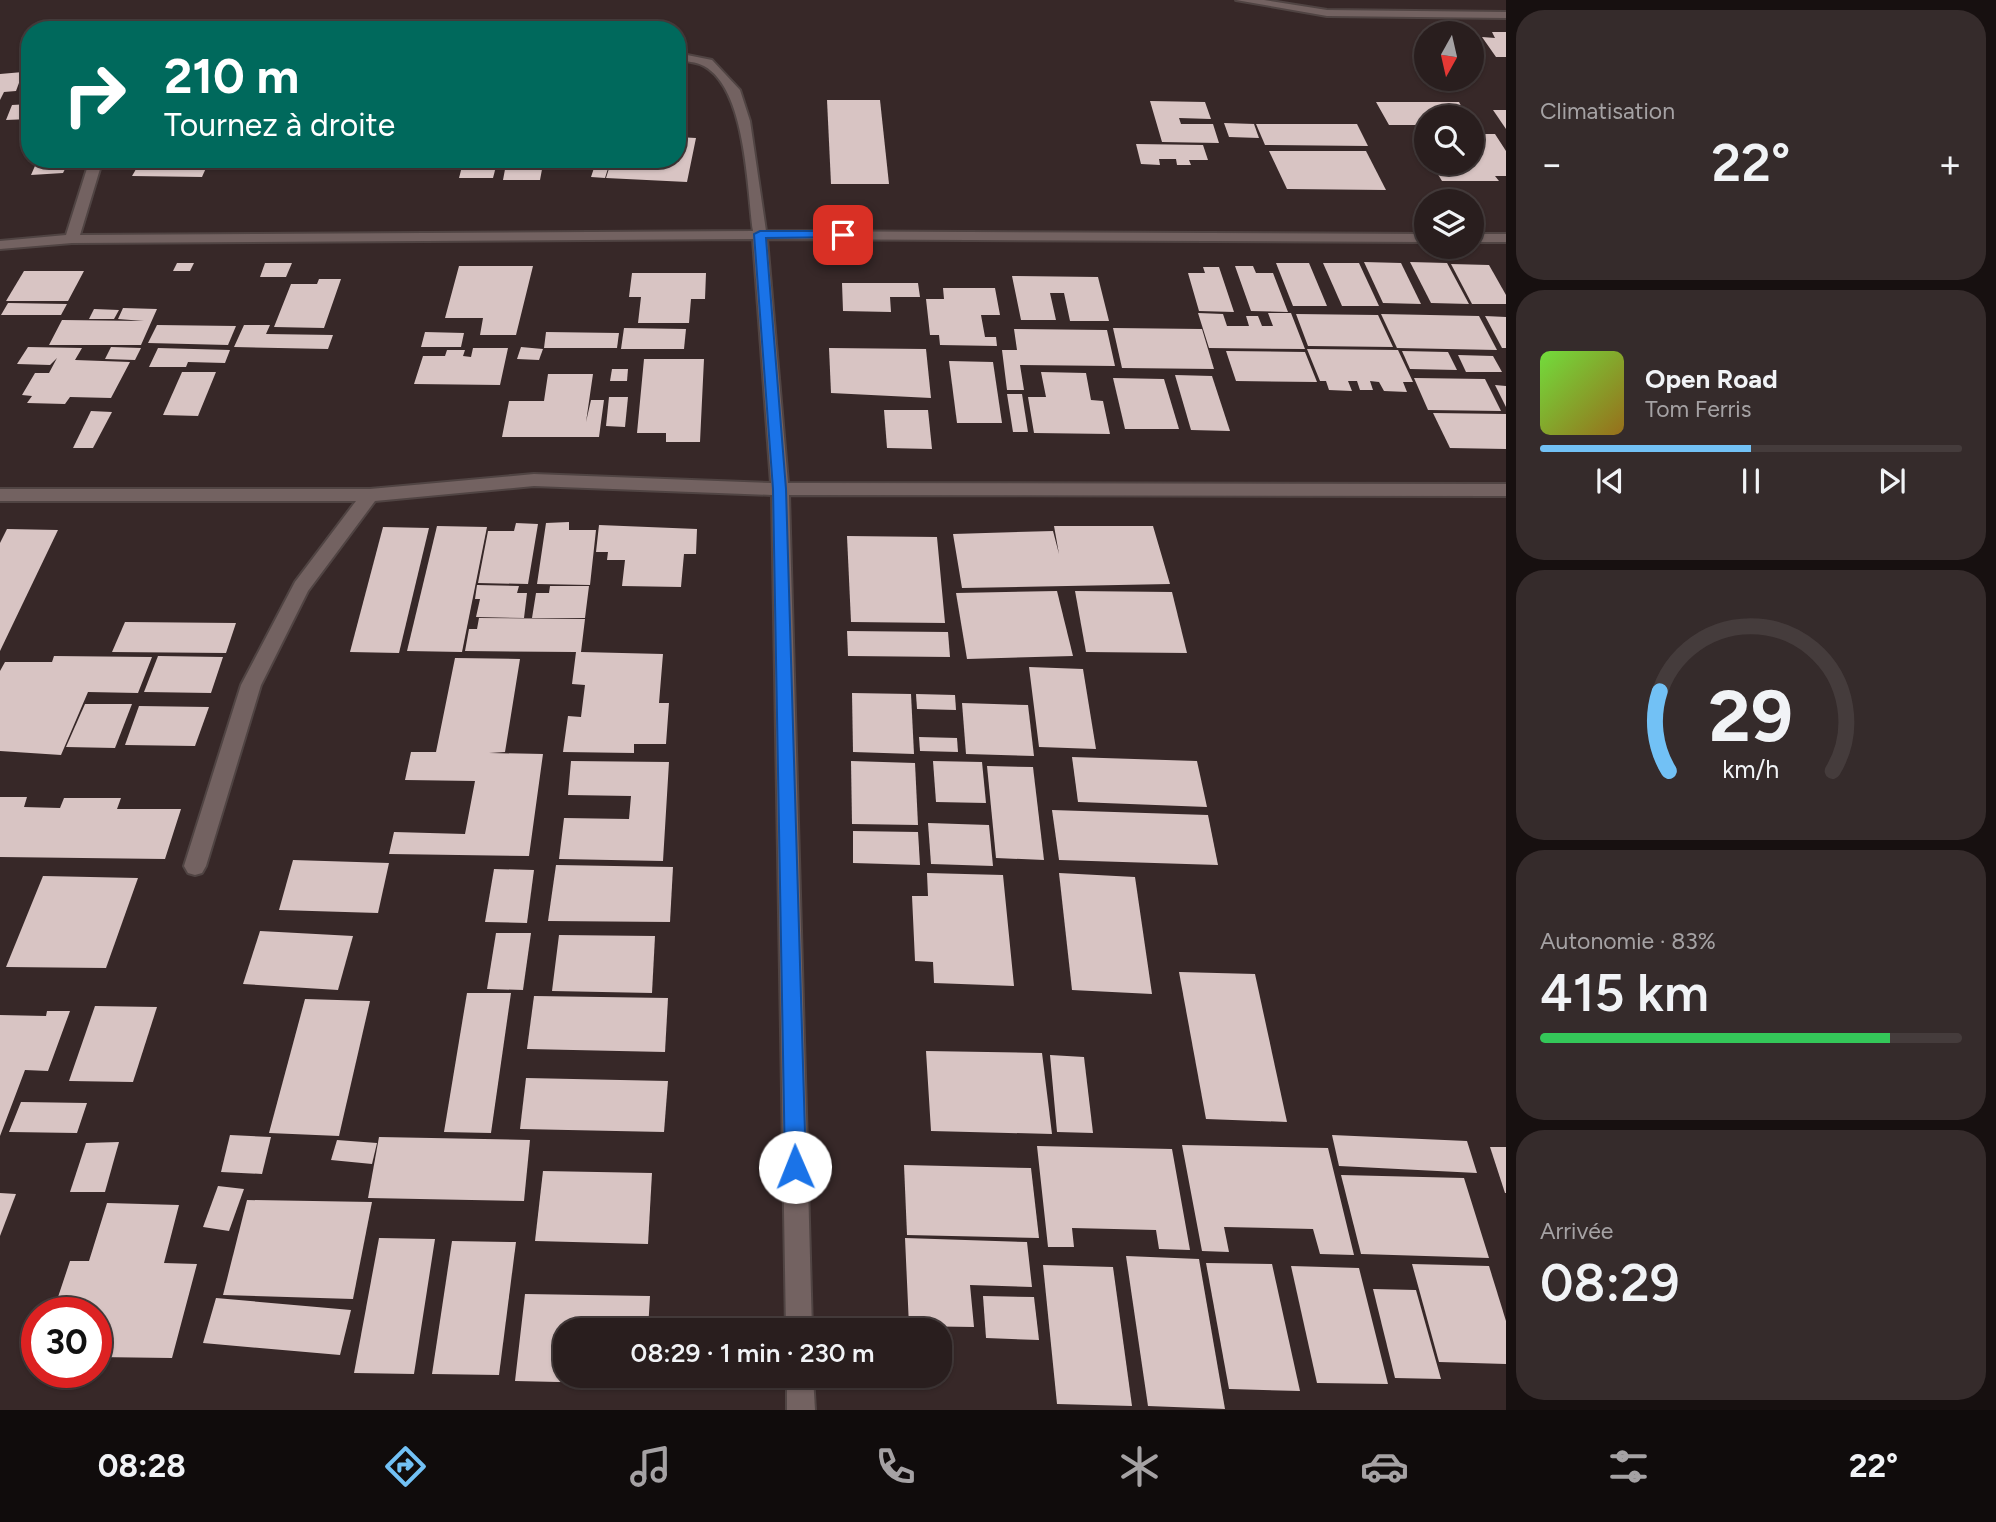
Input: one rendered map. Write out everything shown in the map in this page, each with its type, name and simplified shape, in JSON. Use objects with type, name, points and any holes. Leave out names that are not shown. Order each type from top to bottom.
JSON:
[{"type":"street","points":[[1242,0],[1327,13],[1506,15]]},
{"type":"street","points":[[686,58],[708,63],[734,90],[744,121],[760,234],[779,489],[799,1318]]},
{"type":"street","points":[[72,239],[94,168]]},
{"type":"street","points":[[0,245],[72,239],[760,234],[1414,238]]},
{"type":"street","points":[[1484,238],[1506,238]]},
{"type":"street","points":[[0,495],[370,495],[534,480],[779,489],[1506,490]]},
{"type":"street","points":[[195,866],[251,685],[301,587],[370,495]]},
{"type":"street","points":[[800,1388],[801,1410]]},
{"type":"building","points":[[1492,32],[1506,32],[1506,57],[1496,57],[1484,40],[1484,37],[1495,38]]},
{"type":"building","points":[[21,72],[16,91],[4,92],[0,100],[0,74]]},
{"type":"building","points":[[827,100],[880,100],[889,184],[831,184]]},
{"type":"building","points":[[1150,101],[1205,102],[1211,119],[1179,118],[1181,124],[1213,124],[1219,143],[1162,142]]},
{"type":"building","points":[[1376,102],[1459,102],[1461,105],[1414,105],[1414,125],[1389,125]]},
{"type":"building","points":[[21,104],[21,119],[6,120],[12,105]]},
{"type":"building","points":[[1493,110],[1506,110],[1506,129]]},
{"type":"building","points":[[1224,123],[1254,124],[1259,138],[1229,137]]},
{"type":"building","points":[[1256,124],[1357,124],[1368,146],[1265,145]]},
{"type":"building","points":[[1484,134],[1495,134],[1506,151],[1506,176],[1495,176],[1499,181],[1442,181],[1438,175],[1484,175]]},
{"type":"building","points":[[686,137],[696,138],[687,182],[606,178],[609,168],[686,168]]},
{"type":"building","points":[[1136,144],[1203,145],[1208,160],[1189,160],[1191,165],[1177,165],[1176,159],[1159,159],[1160,165],[1141,164]]},
{"type":"building","points":[[1269,151],[1366,151],[1386,190],[1287,189]]},
{"type":"building","points":[[34,168],[66,168],[63,173],[31,175]]},
{"type":"building","points":[[137,168],[206,168],[202,177],[132,176]]},
{"type":"building","points":[[462,168],[496,168],[493,178],[459,178]]},
{"type":"building","points":[[505,168],[542,168],[540,180],[503,180]]},
{"type":"building","points":[[594,168],[608,168],[605,178],[591,177]]},
{"type":"building","points":[[1364,262],[1401,263],[1421,304],[1383,303]]},
{"type":"building","points":[[1410,262],[1447,263],[1469,304],[1431,303]]},
{"type":"building","points":[[177,263],[194,263],[190,271],[173,271]]},
{"type":"building","points":[[265,263],[292,263],[286,277],[260,277]]},
{"type":"building","points":[[1276,263],[1309,263],[1327,306],[1293,306]]},
{"type":"building","points":[[1323,263],[1359,263],[1379,306],[1342,306]]},
{"type":"building","points":[[1451,264],[1489,265],[1506,295],[1506,304],[1472,304]]},
{"type":"building","points":[[459,266],[533,266],[516,335],[480,335],[483,318],[445,318]]},
{"type":"building","points":[[1235,266],[1253,266],[1256,273],[1273,273],[1288,312],[1251,311]]},
{"type":"building","points":[[1203,267],[1219,267],[1234,312],[1199,311],[1188,273],[1205,273]]},
{"type":"building","points":[[24,271],[84,271],[68,301],[6,301]]},
{"type":"building","points":[[632,273],[706,273],[705,299],[691,299],[689,323],[638,323],[641,297],[629,297]]},
{"type":"building","points":[[1012,276],[1098,277],[1109,321],[1070,321],[1064,293],[1050,293],[1056,320],[1021,320]]},
{"type":"building","points":[[319,279],[341,279],[324,328],[274,327],[291,284],[317,284]]},
{"type":"building","points":[[842,283],[918,283],[920,297],[890,297],[891,312],[843,311]]},
{"type":"building","points":[[943,288],[995,288],[1000,315],[981,315],[985,337],[996,337],[997,346],[940,345],[939,335],[930,335],[926,299],[944,299]]},
{"type":"building","points":[[8,303],[67,304],[61,315],[1,315]]},
{"type":"building","points":[[123,308],[157,309],[141,345],[49,345],[62,320],[144,321],[118,319]]},
{"type":"building","points":[[94,309],[119,310],[114,319],[89,319]]},
{"type":"building","points":[[1198,313],[1223,314],[1227,326],[1249,326],[1246,316],[1258,316],[1262,326],[1273,326],[1268,313],[1291,313],[1305,349],[1209,348]]},
{"type":"building","points":[[1296,314],[1378,315],[1393,347],[1308,346]]},
{"type":"building","points":[[1381,314],[1479,316],[1497,350],[1397,348]]},
{"type":"building","points":[[1485,316],[1506,317],[1506,348],[1502,348]]},
{"type":"building","points":[[157,325],[236,326],[228,345],[148,343]]},
{"type":"building","points":[[244,325],[270,325],[266,334],[333,335],[328,349],[234,347]]},
{"type":"building","points":[[624,328],[686,329],[684,349],[621,349]]},
{"type":"building","points":[[1113,328],[1202,329],[1214,369],[1122,368]]},
{"type":"building","points":[[1014,329],[1107,330],[1115,366],[1020,365],[1024,390],[1007,390],[1002,350],[1017,350]]},
{"type":"building","points":[[425,332],[464,333],[461,347],[421,347]]},
{"type":"building","points":[[546,332],[619,333],[617,348],[544,348]]},
{"type":"building","points":[[28,347],[82,348],[75,360],[130,362],[111,398],[70,397],[65,404],[27,403],[32,396],[22,395],[35,373],[49,373],[57,358],[50,365],[17,364]]},
{"type":"building","points":[[111,347],[141,348],[135,360],[105,359]]},
{"type":"building","points":[[521,347],[543,349],[539,360],[517,359]]},
{"type":"building","points":[[158,348],[230,350],[225,363],[188,362],[186,367],[149,367]]},
{"type":"building","points":[[473,348],[508,348],[500,385],[414,384],[423,356],[445,356],[447,350],[465,350],[463,356],[471,357]]},
{"type":"building","points":[[829,348],[926,349],[931,398],[831,393]]},
{"type":"building","points":[[1307,349],[1398,350],[1413,382],[1403,382],[1407,392],[1384,391],[1379,382],[1370,381],[1373,390],[1360,390],[1357,381],[1348,381],[1352,391],[1329,390],[1326,381],[1320,381]]},
{"type":"building","points":[[1226,351],[1305,352],[1317,382],[1236,381]]},
{"type":"building","points":[[1402,351],[1448,352],[1457,370],[1410,369]]},
{"type":"building","points":[[1458,355],[1493,356],[1502,372],[1466,372]]},
{"type":"building","points":[[644,359],[704,359],[700,442],[666,442],[666,433],[637,433]]},
{"type":"building","points":[[949,361],[993,362],[1002,423],[957,423]]},
{"type":"building","points":[[612,369],[628,369],[627,381],[610,381]]},
{"type":"building","points":[[182,372],[216,372],[198,416],[163,415]]},
{"type":"building","points":[[1041,372],[1086,373],[1091,400],[1103,401],[1110,434],[1034,433],[1028,397],[1046,397]]},
{"type":"building","points":[[548,374],[593,374],[586,422],[591,400],[604,400],[599,437],[502,437],[509,401],[544,401]]},
{"type":"building","points":[[1175,375],[1212,376],[1230,431],[1191,430]]},
{"type":"building","points":[[1113,378],[1164,379],[1179,429],[1125,429]]},
{"type":"building","points":[[1414,378],[1485,379],[1501,411],[1428,410]]},
{"type":"building","points":[[1495,385],[1506,386],[1506,407]]},
{"type":"building","points":[[1007,394],[1022,394],[1028,432],[1013,432]]},
{"type":"building","points":[[609,397],[628,397],[625,427],[606,426]]},
{"type":"building","points":[[884,410],[928,410],[932,449],[887,448]]},
{"type":"building","points":[[91,411],[112,412],[93,448],[73,448]]},
{"type":"building","points":[[1433,413],[1506,414],[1506,449],[1450,448]]},
{"type":"building","points":[[569,522],[569,530],[596,530],[590,585],[537,584],[546,523]]},
{"type":"building","points":[[516,523],[538,524],[528,584],[478,583],[488,531],[514,531]]},
{"type":"building","points":[[599,525],[697,529],[696,554],[684,554],[681,587],[622,586],[625,560],[607,560],[608,552],[596,552]]},
{"type":"building","points":[[437,526],[487,527],[462,652],[407,651]]},
{"type":"building","points":[[1054,526],[1153,526],[1170,584],[962,588],[953,534],[1053,531],[1059,554]]},
{"type":"building","points":[[383,527],[429,528],[399,653],[350,652]]},
{"type":"building","points":[[7,529],[58,530],[0,651],[0,543]]},
{"type":"building","points":[[847,536],[937,537],[945,623],[851,622]]},
{"type":"building","points":[[477,585],[519,586],[517,593],[527,593],[524,618],[476,617],[480,599],[475,599]]},
{"type":"building","points":[[550,586],[589,586],[585,618],[532,618],[536,593],[549,593]]},
{"type":"building","points":[[1057,591],[1073,656],[967,659],[956,593]]},
{"type":"building","points":[[1075,591],[1172,592],[1187,653],[1086,652]]},
{"type":"building","points":[[479,618],[585,619],[581,652],[663,654],[659,703],[669,703],[666,744],[634,744],[634,753],[563,752],[568,716],[581,717],[585,685],[572,684],[576,652],[465,651],[469,629],[477,629]]},
{"type":"building","points":[[125,622],[236,623],[226,653],[112,652]]},
{"type":"building","points":[[847,631],[948,632],[950,657],[848,656]]},
{"type":"building","points":[[54,656],[152,657],[138,693],[88,692],[61,755],[0,751],[0,671],[5,662],[52,662]]},
{"type":"building","points":[[158,656],[223,657],[211,693],[144,692]]},
{"type":"building","points":[[455,658],[520,659],[505,752],[489,753],[543,754],[529,856],[389,854],[394,832],[465,834],[475,781],[405,780],[411,752],[436,752]]},
{"type":"building","points":[[1029,667],[1083,669],[1096,749],[1039,747]]},
{"type":"building","points":[[852,693],[911,694],[914,754],[853,752]]},
{"type":"building","points":[[916,694],[955,695],[956,710],[917,709]]},
{"type":"building","points":[[962,703],[1028,705],[1034,756],[966,754]]},
{"type":"building","points":[[85,704],[132,704],[115,748],[66,747]]},
{"type":"building","points":[[139,706],[209,707],[195,746],[125,745]]},
{"type":"building","points":[[919,737],[957,738],[958,752],[920,751]]},
{"type":"building","points":[[1072,757],[1197,761],[1207,807],[1078,802]]},
{"type":"building","points":[[571,761],[669,762],[663,861],[559,859],[564,818],[629,819],[631,796],[568,795]]},
{"type":"building","points":[[851,761],[915,763],[918,825],[852,824]]},
{"type":"building","points":[[933,761],[982,762],[986,803],[936,802]]},
{"type":"building","points":[[987,766],[1033,767],[1044,860],[996,858]]},
{"type":"building","points":[[0,797],[27,797],[24,807],[60,808],[64,798],[121,798],[117,809],[181,809],[165,859],[0,857]]},
{"type":"building","points":[[1052,810],[1208,815],[1218,865],[1059,860]]},
{"type":"building","points":[[928,823],[989,825],[993,866],[931,864]]},
{"type":"building","points":[[853,831],[918,832],[920,865],[853,863]]},
{"type":"building","points":[[293,860],[389,863],[378,913],[279,910]]},
{"type":"building","points":[[556,865],[673,867],[670,922],[548,921]]},
{"type":"building","points":[[494,869],[534,870],[527,923],[485,922]]},
{"type":"building","points":[[927,873],[1003,875],[1014,986],[934,983],[933,962],[915,961],[912,896],[928,896]]},
{"type":"building","points":[[1059,873],[1135,877],[1152,994],[1072,990]]},
{"type":"building","points":[[43,876],[138,878],[106,968],[6,967]]},
{"type":"building","points":[[260,931],[353,936],[338,990],[243,984]]},
{"type":"building","points":[[496,933],[531,933],[523,990],[487,989]]},
{"type":"building","points":[[559,935],[655,936],[652,993],[552,991]]},
{"type":"building","points":[[1179,972],[1255,974],[1287,1122],[1206,1119]]},
{"type":"building","points":[[467,993],[511,993],[491,1133],[444,1132]]},
{"type":"building","points":[[534,996],[668,998],[665,1052],[527,1049]]},
{"type":"building","points":[[305,999],[370,1001],[339,1136],[269,1133]]},
{"type":"building","points":[[95,1006],[157,1007],[133,1082],[69,1081]]},
{"type":"building","points":[[47,1011],[70,1011],[48,1071],[25,1070],[0,1136],[0,1015],[46,1016]]},
{"type":"building","points":[[926,1051],[1042,1053],[1052,1134],[931,1131]]},
{"type":"building","points":[[1050,1055],[1084,1057],[1093,1133],[1057,1132]]},
{"type":"building","points":[[526,1078],[668,1081],[664,1132],[520,1129]]},
{"type":"building","points":[[21,1102],[87,1103],[77,1133],[9,1132]]},
{"type":"building","points":[[230,1135],[271,1137],[262,1174],[221,1172]]},
{"type":"building","points":[[1332,1135],[1467,1141],[1477,1173],[1339,1166]]},
{"type":"building","points":[[379,1137],[530,1140],[524,1201],[368,1198]]},
{"type":"building","points":[[337,1140],[377,1143],[372,1164],[331,1160]]},
{"type":"building","points":[[119,1142],[105,1192],[70,1192],[86,1143]]},
{"type":"building","points":[[1182,1145],[1328,1148],[1354,1255],[1320,1254],[1313,1229],[1224,1227],[1229,1252],[1202,1251]]},
{"type":"building","points":[[1037,1146],[1172,1149],[1190,1250],[1159,1249],[1156,1230],[1072,1228],[1074,1247],[1048,1247]]},
{"type":"building","points":[[1490,1147],[1506,1147],[1506,1193],[1505,1193]]},
{"type":"building","points":[[904,1165],[1031,1168],[1039,1238],[907,1235]]},
{"type":"building","points":[[543,1171],[652,1173],[648,1244],[535,1241]]},
{"type":"building","points":[[1341,1175],[1464,1178],[1489,1258],[1361,1254]]},
{"type":"building","points":[[218,1186],[244,1189],[229,1231],[203,1227]]},
{"type":"building","points":[[0,1193],[16,1194],[0,1236]]},
{"type":"building","points":[[247,1200],[372,1202],[353,1299],[223,1295]]},
{"type":"building","points":[[107,1203],[179,1205],[164,1263],[197,1264],[172,1358],[112,1357],[112,1297],[58,1297],[70,1261],[89,1261]]},
{"type":"building","points":[[379,1238],[435,1239],[414,1374],[354,1373]]},
{"type":"building","points":[[905,1238],[1027,1242],[1032,1287],[970,1285],[974,1327],[952,1327],[952,1318],[909,1318]]},
{"type":"building","points":[[452,1241],[516,1242],[499,1375],[432,1374]]},
{"type":"building","points":[[1126,1256],[1199,1259],[1225,1409],[1148,1406]]},
{"type":"building","points":[[1206,1263],[1272,1264],[1300,1391],[1229,1389]]},
{"type":"building","points":[[1412,1264],[1489,1266],[1506,1321],[1506,1364],[1439,1362]]},
{"type":"building","points":[[1043,1265],[1113,1267],[1132,1406],[1057,1404]]},
{"type":"building","points":[[1291,1266],[1359,1268],[1388,1384],[1317,1383]]},
{"type":"building","points":[[1373,1289],[1416,1290],[1441,1379],[1395,1378]]},
{"type":"building","points":[[525,1294],[650,1296],[649,1318],[553,1318],[553,1382],[515,1381]]},
{"type":"building","points":[[983,1296],[1034,1297],[1039,1340],[986,1338]]},
{"type":"building","points":[[216,1298],[351,1310],[340,1355],[203,1343]]},
{"type":"route","points":[[795,1167],[779,489],[760,234],[843,235]]}]
